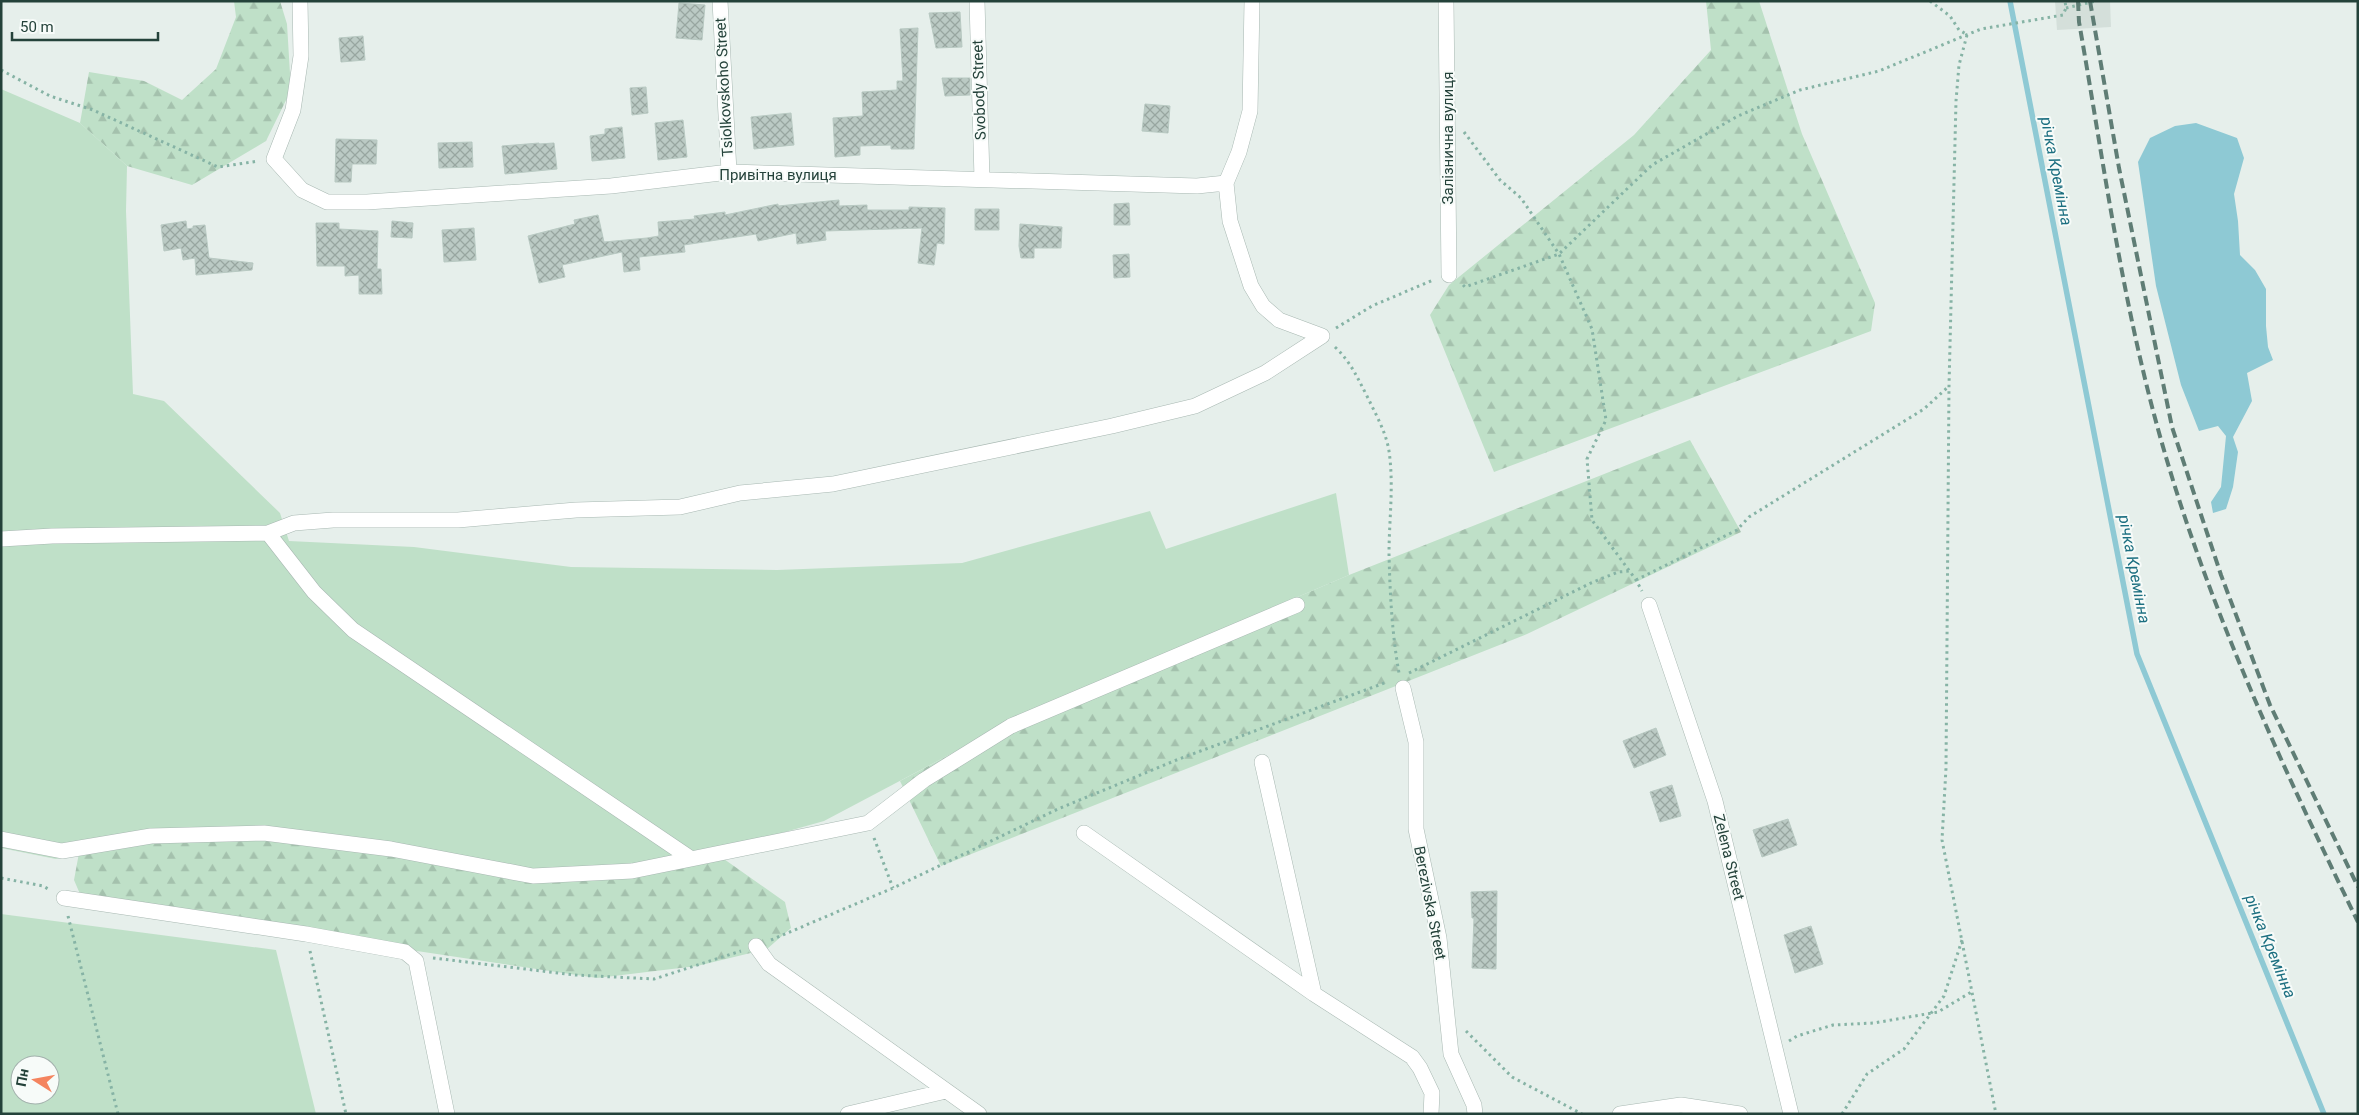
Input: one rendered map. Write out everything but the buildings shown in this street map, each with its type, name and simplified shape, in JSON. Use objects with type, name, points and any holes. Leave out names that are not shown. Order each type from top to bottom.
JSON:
[{"type":"street","points":[[274,159],[293,110],[301,56],[300,1]]},
{"type":"street","name":"Tsiolkovskoho Street","points":[[720,1],[729,172]]},
{"type":"street","name":"Svobody Street","points":[[977,1],[982,179]]},
{"type":"street","points":[[1252,1],[1250,111],[1239,152],[1226,183],[1230,221],[1251,286],[1263,306],[1279,320],[1322,336]]},
{"type":"street","name":"Залізнична вулиця","points":[[1446,1],[1449,275]]},
{"type":"street","name":"Привітна вулиця","points":[[274,159],[302,190],[327,202],[367,202],[611,186],[729,172],[1181,186],[1226,183]]},
{"type":"street","points":[[1,539],[52,536],[268,533],[294,523],[333,520],[458,520],[576,510],[680,507],[740,493],[833,484],[1112,426],[1195,406],[1265,373],[1322,336]]},
{"type":"street","points":[[268,533],[314,592],[352,630],[690,858]]},
{"type":"street","points":[[1,839],[62,851],[151,836],[264,833],[391,849],[533,876],[632,870],[868,823],[924,780],[1011,726],[1297,605]]},
{"type":"street","name":"Zelena Street","points":[[1649,605],[1715,801],[1791,1114]]},
{"type":"street","name":"Berezivska Street","points":[[1401,683],[1416,742],[1416,829],[1439,938],[1451,1054],[1474,1105],[1475,1114]]},
{"type":"street","points":[[1262,762],[1314,994]]},
{"type":"street","points":[[1084,833],[1314,994],[1412,1057],[1420,1068],[1432,1093],[1431,1114]]},
{"type":"street","points":[[64,898],[306,934],[405,952],[416,961],[447,1114]]},
{"type":"street","points":[[756,946],[769,964],[979,1114]]},
{"type":"street","points":[[848,1114],[946,1090]]},
{"type":"street","points":[[1620,1114],[1681,1105],[1740,1114]]},
{"type":"path","points":[[1930,1],[1950,16],[1959,30],[1967,34]]},
{"type":"path","points":[[1401,683],[1394,646],[1391,598],[1389,554],[1392,481],[1389,450],[1379,419],[1346,358],[1322,336],[1372,306],[1410,288],[1449,275],[1466,287],[1559,254],[1652,165],[1738,116],[1800,90],[1879,71],[1981,29],[2064,15],[2065,1]]},
{"type":"path","points":[[2066,8],[2096,1]]},
{"type":"path","points":[[1967,34],[1959,65],[1956,101],[1949,386],[1946,768],[1942,840],[1996,1114]]},
{"type":"path","points":[[1,70],[50,96],[94,110],[218,167],[274,159]]},
{"type":"path","points":[[1448,109],[1500,180],[1521,198],[1559,254],[1592,329],[1606,420],[1587,459],[1592,520],[1636,580],[1736,530],[1749,517],[1924,409],[1949,386]]},
{"type":"path","points":[[412,956],[575,975],[654,979],[756,946],[893,888],[1058,809],[1179,759],[1401,683],[1591,583],[1618,572],[1630,571]]},
{"type":"path","points":[[868,823],[893,888]]},
{"type":"path","points":[[1,878],[43,886],[64,898],[118,1114]]},
{"type":"path","points":[[1842,1114],[1868,1074],[1904,1049],[1944,996],[1962,939],[1958,914]]},
{"type":"path","points":[[306,934],[346,1114]]},
{"type":"path","points":[[1776,1050],[1797,1036],[1833,1025],[1874,1023],[1938,1012],[1973,991]]},
{"type":"path","points":[[1448,1012],[1512,1077],[1582,1114]]},
{"type":"shaded area","points":[[2055,1],[2110,1],[2111,27],[2057,30]]},
{"type":"green space","points":[[234,1],[280,1],[287,24],[291,90],[266,141],[192,185],[127,166],[80,123],[89,72],[144,81],[182,100],[216,69],[236,17]]},
{"type":"green space","points":[[1706,1],[1759,1],[1802,134],[1875,303],[1871,331],[1494,472],[1430,315],[1449,285],[1634,135],[1711,50]]},
{"type":"green space","points":[[1,89],[80,123],[127,166],[126,211],[133,394],[164,401],[280,513],[289,541],[414,547],[571,567],[777,570],[962,563],[1150,511],[1166,549],[1336,493],[1349,575],[1034,710],[824,821],[648,871],[518,878],[360,842],[150,836],[56,859],[1,848]]},
{"type":"green space","points":[[1690,440],[1741,532],[1527,634],[941,866],[900,781],[1034,710],[1349,575]]},
{"type":"green space","points":[[150,836],[714,852],[785,902],[791,928],[767,949],[697,966],[597,978],[83,901],[74,880],[79,853]]},
{"type":"green space","points":[[1,914],[276,950],[316,1114],[1,1114]]},
{"type":"water","points":[[2196,123],[2237,138],[2244,158],[2234,194],[2240,255],[2255,270],[2266,289],[2268,347],[2273,360],[2247,373],[2252,401],[2233,437],[2238,452],[2233,487],[2226,509],[2213,513],[2211,502],[2221,487],[2226,436],[2218,426],[2199,431],[2181,385],[2156,286],[2138,162],[2150,138],[2175,126]]},
{"type":"waterway","name":"річка Кремінна","points":[[2010,1],[2137,654],[2324,1114]]},
{"type":"railway","points":[[2078,1],[2079,22],[2133,328],[2158,429],[2177,493],[2198,556],[2246,680],[2300,802],[2358,922]]},
{"type":"railway","points":[[2090,1],[2119,168],[2172,427],[2221,575],[2270,705],[2358,887]]}]
